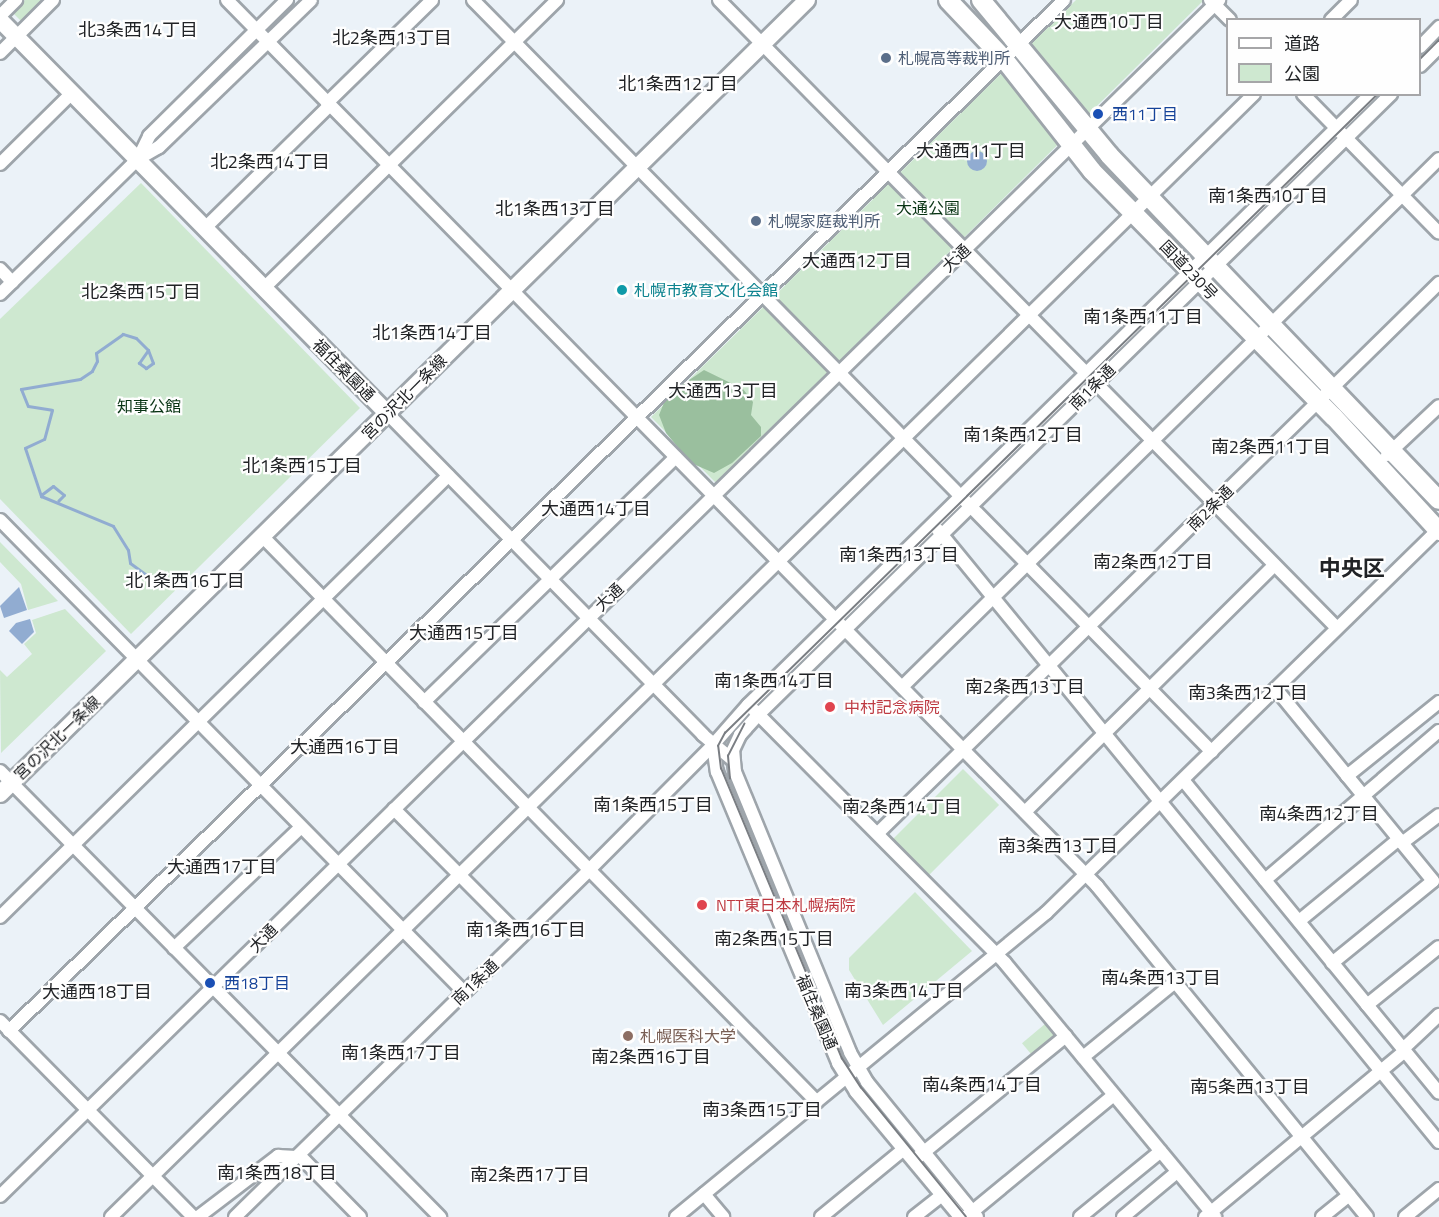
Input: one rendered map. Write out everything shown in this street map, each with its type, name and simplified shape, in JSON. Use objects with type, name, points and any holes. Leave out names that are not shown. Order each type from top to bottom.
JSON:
[{"type":"highway","name":"国道230号","points":[[948,0],[1004,59],[1071,146],[1133,213],[1439,530]]},
{"type":"highway","name":"国道230号","points":[[981,0],[1019,43],[1086,130],[1394,450],[1439,500]]},
{"type":"main road","name":"宮の沢北一条線","points":[[4,782],[138,660],[807,0]]},
{"type":"main road","name":"福住桑園通","points":[[0,18],[387,413]]},
{"type":"street","points":[[0,18],[16,0]]},
{"type":"street","points":[[0,52],[53,0]]},
{"type":"street","points":[[227,0],[1086,874],[1368,1217]]},
{"type":"street","points":[[138,159],[148,136],[287,0]]},
{"type":"street","points":[[0,294],[138,159],[159,147],[311,0]]},
{"type":"street","points":[[205,228],[432,0]]},
{"type":"street","points":[[473,0],[1212,752]]},
{"type":"street","points":[[264,288],[556,0]]},
{"type":"street","points":[[718,0],[1337,628]]},
{"type":"street","points":[[9,1030],[510,538],[763,296],[1064,0]]},
{"type":"street","points":[[1333,18],[1351,0]]},
{"type":"street","points":[[1215,2],[1228,18]]},
{"type":"street","name":"大通","points":[[0,1196],[1215,2]]},
{"type":"street","points":[[1421,44],[1439,27]]},
{"type":"street","points":[[1421,64],[1439,47]]},
{"type":"street","points":[[0,164],[72,93]]},
{"type":"street","points":[[111,1217],[1252,96]]},
{"type":"street","points":[[1305,96],[1439,233]]},
{"type":"street","name":"南1条通","points":[[736,742],[758,715],[1096,384],[1195,276],[1369,96]]},
{"type":"street","name":"南1条通","points":[[1211,260],[1346,139],[1389,96]]},
{"type":"street","points":[[902,687],[1439,159]]},
{"type":"street","points":[[0,269],[12,282]]},
{"type":"street","name":"南1条通","points":[[235,1217],[589,870],[713,745],[748,705],[932,524],[1086,374],[1195,276]]},
{"type":"street","name":"南2条通","points":[[878,833],[1439,283]]},
{"type":"street","points":[[1377,464],[1439,406]]},
{"type":"street","name":"福住桑園通","points":[[387,413],[713,745],[732,759],[859,1067],[942,1195],[960,1217]]},
{"type":"street","points":[[424,702],[676,457]]},
{"type":"street","points":[[0,917],[448,476]]},
{"type":"street","points":[[0,520],[464,992]]},
{"type":"street","points":[[932,524],[1439,1142]]},
{"type":"street","points":[[676,1217],[997,954],[1086,874],[1439,530]]},
{"type":"street","points":[[263,537],[817,1102]]},
{"type":"street","points":[[1025,812],[1275,565]]},
{"type":"street","points":[[1276,689],[1433,880],[1332,963]]},
{"type":"street","points":[[1347,776],[1439,702]]},
{"type":"street","points":[[748,705],[997,954],[1161,1151],[1210,1215],[1382,1072],[1439,1015]]},
{"type":"street","points":[[1265,880],[1439,730]]},
{"type":"street","points":[[713,745],[736,742],[732,759]]},
{"type":"street","name":"福住桑園通","points":[[713,745],[717,772],[846,1077],[904,1149],[918,1157],[972,1215]]},
{"type":"street","points":[[1183,780],[1437,1088]]},
{"type":"street","points":[[4,782],[73,845],[440,1217]]},
{"type":"street","points":[[394,809],[521,937]]},
{"type":"street","points":[[1299,921],[1401,841],[1439,815]]},
{"type":"street","points":[[174,948],[301,826]]},
{"type":"street","points":[[1367,1005],[1439,947]]},
{"type":"street","points":[[1083,1057],[1175,982]]},
{"type":"street","points":[[0,1021],[191,1216],[278,1156],[297,1156],[360,1217]]},
{"type":"street","points":[[918,1157],[1066,1036]]},
{"type":"street","points":[[972,1215],[1114,1095]]},
{"type":"street","points":[[821,1217],[904,1149]]},
{"type":"street","points":[[1080,1217],[1161,1151]]},
{"type":"street","points":[[1123,1217],[1178,1172]]},
{"type":"street","points":[[1406,1217],[1439,1190]]},
{"type":"street","points":[[704,1194],[723,1217]]},
{"type":"street","points":[[914,1217],[942,1195]]},
{"type":"street","points":[[1322,1217],[1349,1195]]},
{"type":"green space","points":[[25,0],[44,0],[22,22],[12,12]]},
{"type":"green space","name":"大通公園","points":[[1076,0],[1204,0],[716,483],[651,417]]},
{"type":"green space","name":"知事公館","points":[[141,183],[360,408],[131,634],[0,499],[0,319]]},
{"type":"green space","points":[[704,370],[743,389],[753,402],[751,415],[761,427],[761,436],[732,463],[714,473],[691,463],[666,433],[659,415],[667,395]]},
{"type":"green space","points":[[0,542],[58,601],[28,610],[21,584],[0,562]]},
{"type":"green space","points":[[65,609],[106,651],[1,753],[0,670],[7,677],[32,654],[24,644],[36,633],[32,620]]},
{"type":"green space","points":[[963,769],[999,805],[928,876],[892,840]]},
{"type":"green space","points":[[915,892],[972,951],[883,1025],[849,970],[849,958]]},
{"type":"green space","points":[[1045,1024],[1056,1037],[1033,1056],[1022,1043]]},
{"type":"water","points":[[977,151],[984,154],[987,161],[984,168],[977,171],[970,168],[967,161],[970,154]]},
{"type":"water","points":[[19,587],[27,610],[4,618],[0,606]]},
{"type":"water","points":[[30,619],[34,632],[22,644],[9,631],[16,623]]},
{"type":"waterway","points":[[148,350],[153,363],[146,368],[139,363],[148,350],[136,338],[123,334],[96,353],[97,361],[92,371],[80,379],[21,389],[28,406],[52,410],[44,439],[25,448],[41,496],[113,526],[128,550],[130,563],[152,579]]},
{"type":"waterway","points":[[41,495],[53,486],[64,495],[58,501]]},
{"type":"tram line","points":[[1421,58],[1439,40]]},
{"type":"tram line","points":[[966,1217],[861,1088],[842,1059],[721,769],[718,746],[725,733],[1376,96]]},
{"type":"tram line","points":[[730,779],[728,756],[744,724]]},
{"type":"place","name":"札幌高等裁判所","points":[[886,58]]},
{"type":"place","name":"西11丁目","points":[[1098,114]]},
{"type":"place","name":"札幌家庭裁判所","points":[[756,221]]},
{"type":"place","name":"札幌市教育文化会館","points":[[622,290]]},
{"type":"place","name":"中村記念病院","points":[[830,707]]},
{"type":"place","name":"NTT東日本札幌病院","points":[[702,905]]},
{"type":"place","name":"西18丁目","points":[[210,983]]},
{"type":"place","name":"札幌医科大学","points":[[628,1036]]},
{"type":"district","name":"大通西10丁目","points":[[1109,22]]},
{"type":"district","name":"北3条西14丁目","points":[[138,30]]},
{"type":"district","name":"北2条西13丁目","points":[[392,38]]},
{"type":"district","name":"北1条西12丁目","points":[[678,84]]},
{"type":"district","name":"大通西11丁目","points":[[971,151]]},
{"type":"district","name":"北2条西14丁目","points":[[270,162]]},
{"type":"district","name":"南1条西10丁目","points":[[1268,196]]},
{"type":"district","name":"北1条西13丁目","points":[[555,209]]},
{"type":"district","name":"大通西12丁目","points":[[857,261]]},
{"type":"district","name":"北2条西15丁目","points":[[141,292]]},
{"type":"district","name":"南1条西11丁目","points":[[1143,317]]},
{"type":"district","name":"北1条西14丁目","points":[[432,333]]},
{"type":"district","name":"大通西13丁目","points":[[723,391]]},
{"type":"district","name":"南1条西12丁目","points":[[1023,435]]},
{"type":"district","name":"南2条西11丁目","points":[[1271,447]]},
{"type":"district","name":"北1条西15丁目","points":[[302,466]]},
{"type":"district","name":"大通西14丁目","points":[[596,509]]},
{"type":"district","name":"南1条西13丁目","points":[[899,555]]},
{"type":"district","name":"南2条西12丁目","points":[[1153,562]]},
{"type":"district","name":"中央区","points":[[1352,569]]},
{"type":"district","name":"北1条西16丁目","points":[[185,581]]},
{"type":"district","name":"大通西15丁目","points":[[464,633]]},
{"type":"district","name":"南1条西14丁目","points":[[774,681]]},
{"type":"district","name":"南2条西13丁目","points":[[1025,687]]},
{"type":"district","name":"南3条西12丁目","points":[[1248,693]]},
{"type":"district","name":"大通西16丁目","points":[[345,747]]},
{"type":"district","name":"南1条西15丁目","points":[[653,805]]},
{"type":"district","name":"南2条西14丁目","points":[[902,807]]},
{"type":"district","name":"南4条西12丁目","points":[[1319,814]]},
{"type":"district","name":"南3条西13丁目","points":[[1058,846]]},
{"type":"district","name":"大通西17丁目","points":[[222,867]]},
{"type":"district","name":"南1条西16丁目","points":[[526,930]]},
{"type":"district","name":"南2条西15丁目","points":[[774,939]]},
{"type":"district","name":"南4条西13丁目","points":[[1161,978]]},
{"type":"district","name":"南3条西14丁目","points":[[904,991]]},
{"type":"district","name":"大通西18丁目","points":[[97,992]]},
{"type":"district","name":"南1条西17丁目","points":[[401,1053]]},
{"type":"district","name":"南2条西16丁目","points":[[651,1057]]},
{"type":"district","name":"南4条西14丁目","points":[[982,1085]]},
{"type":"district","name":"南5条西13丁目","points":[[1250,1087]]},
{"type":"district","name":"南3条西15丁目","points":[[762,1110]]},
{"type":"district","name":"南1条西18丁目","points":[[277,1173]]},
{"type":"district","name":"南2条西17丁目","points":[[530,1175]]}]
